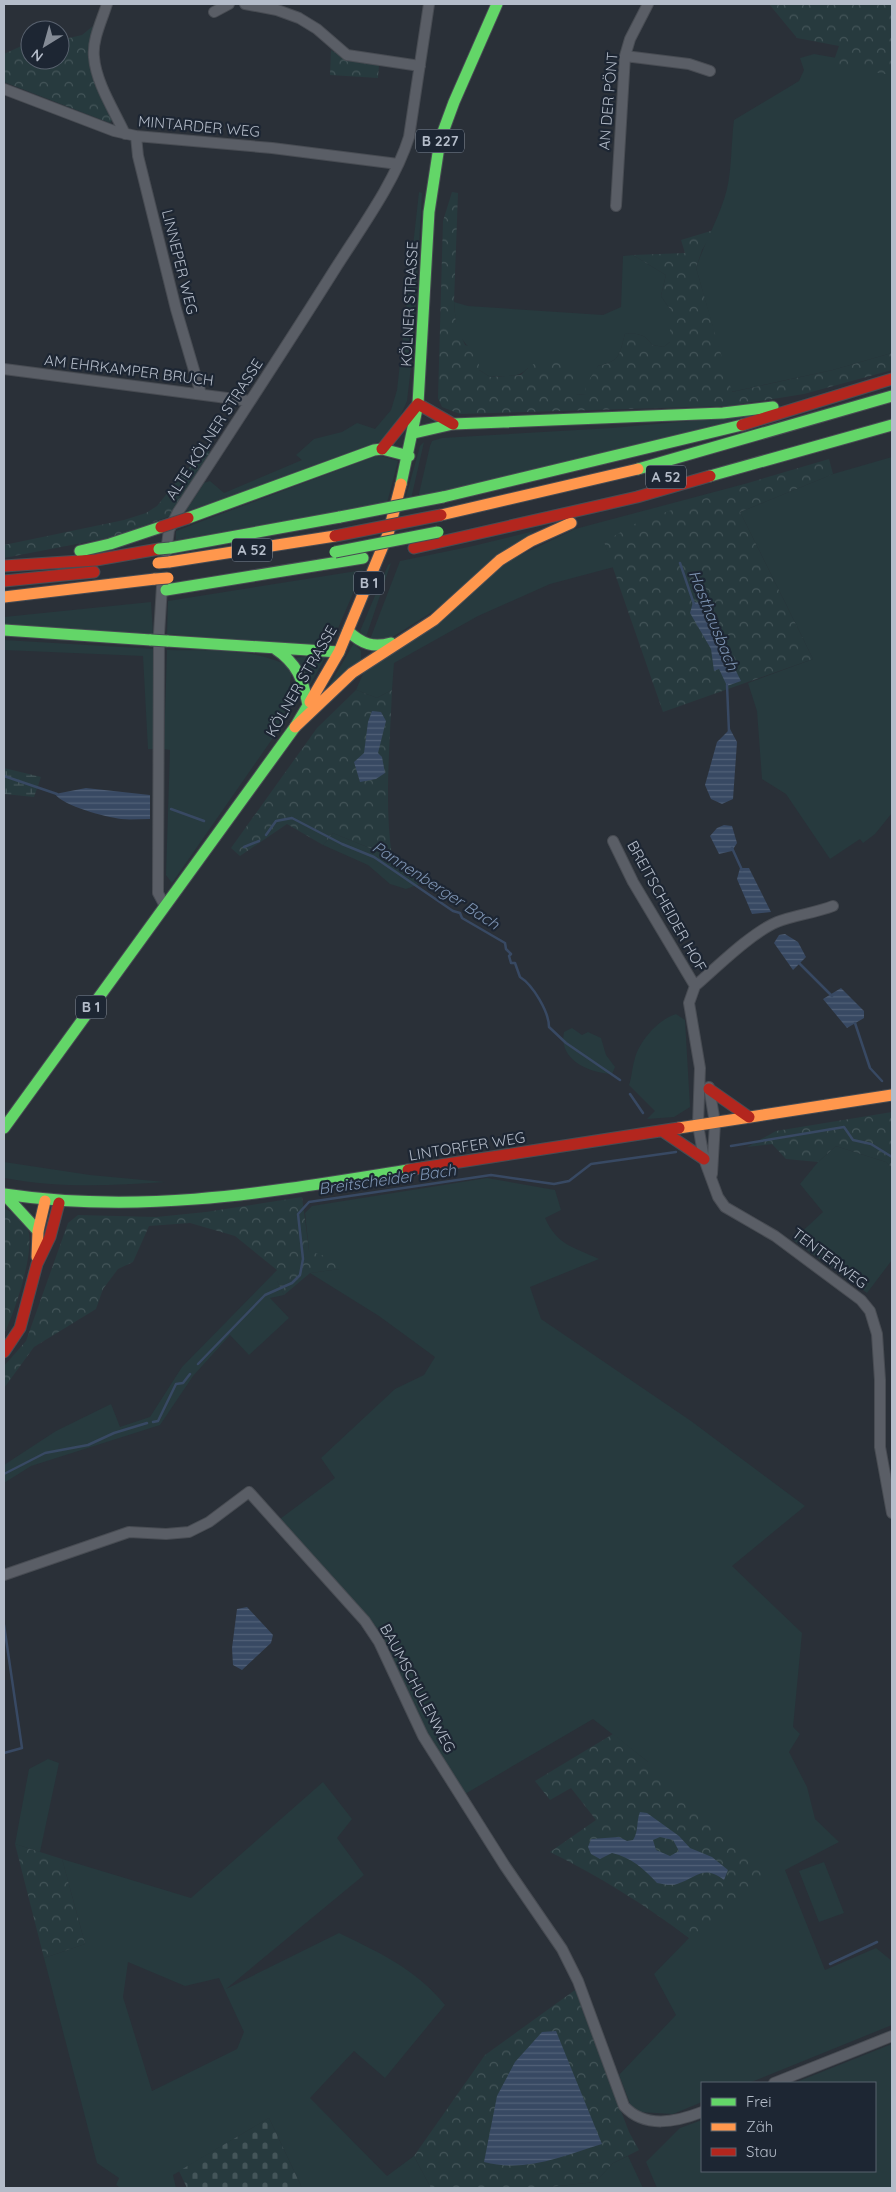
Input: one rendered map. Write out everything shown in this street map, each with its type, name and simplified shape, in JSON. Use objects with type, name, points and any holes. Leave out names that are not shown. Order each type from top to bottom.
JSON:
[{"type":"main road","name":"KÖLNER STRASSE","points":[[4,1128],[294,727],[339,652],[388,534],[414,433],[424,345],[429,212],[440,140],[454,102],[497,4]]},
{"type":"main road","points":[[4,566],[96,560],[442,497],[727,430],[892,379]]},
{"type":"main road","name":"A 52","points":[[158,563],[335,536],[608,478],[892,396]]},
{"type":"main road","points":[[414,433],[453,424],[723,413],[816,402]]},
{"type":"main road","points":[[18,565],[110,544],[382,449],[418,404],[453,424]]},
{"type":"main road","name":"A 52","points":[[4,597],[155,588],[168,578],[335,552],[438,532],[611,492],[892,414]]},
{"type":"main road","points":[[155,588],[363,558],[414,548],[637,497],[892,425]]},
{"type":"main road","points":[[382,449],[409,456]]},
{"type":"main road","points":[[294,727],[358,668],[434,620],[490,568],[520,547],[555,529],[606,513],[637,497]]},
{"type":"main road","points":[[4,581],[114,569]]},
{"type":"main road","points":[[4,608],[41,605]]},
{"type":"main road","points":[[4,630],[339,652]]},
{"type":"main road","points":[[348,631],[359,642],[370,647],[378,647],[404,639]]},
{"type":"main road","points":[[274,648],[288,656],[298,666],[308,706]]},
{"type":"main road","points":[[709,1089],[749,1117]]},
{"type":"main road","name":"LINTORFER WEG","points":[[4,1194],[59,1203],[153,1204],[244,1196],[892,1095]]},
{"type":"main road","points":[[664,1132],[704,1158]]},
{"type":"main road","points":[[4,1194],[24,1213],[38,1231]]},
{"type":"main road","points":[[37,1264],[38,1231],[45,1201]]},
{"type":"main road","points":[[4,1352],[20,1328],[37,1264],[50,1236],[59,1203]]},
{"type":"street","points":[[107,4],[94,44],[93,56],[97,72],[125,134]]},
{"type":"street","points":[[214,12],[229,4]]},
{"type":"street","points":[[245,4],[277,10],[298,18],[317,29],[347,55],[420,66]]},
{"type":"street","name":"ALTE KÖLNER STRASSE","points":[[165,906],[158,893],[159,634],[169,530],[178,512],[347,250],[398,164],[409,137],[429,4]]},
{"type":"street","name":"AN DER PÖNT","points":[[616,206],[625,56],[630,39],[648,4]]},
{"type":"street","points":[[625,56],[689,64],[710,71]]},
{"type":"street","name":"MINTARDER WEG","points":[[4,90],[125,134],[272,148],[398,164]]},
{"type":"street","name":"LINNEPER WEG","points":[[136,136],[138,156],[176,309],[200,394]]},
{"type":"street","name":"AM EHRKAMPER BRUCH","points":[[4,369],[250,401]]},
{"type":"street","name":"BREITSCHEIDER HOF","points":[[613,841],[633,882],[694,986]]},
{"type":"street","name":"BREITSCHEIDER HOF","points":[[698,1125],[700,1068],[689,1004],[694,986],[764,929],[778,922],[814,914],[833,906]]},
{"type":"street","name":"BREITSCHEIDER HOF","points":[[700,1068],[709,1089],[715,1123]]},
{"type":"street","name":"TENTERWEG","points":[[712,1177],[715,1123]]},
{"type":"street","name":"TENTERWEG","points":[[698,1125],[704,1158],[718,1197],[725,1207],[775,1236],[862,1300],[870,1311],[877,1334],[880,1380],[880,1446],[892,1513]]},
{"type":"street","name":"BAUMSCHULENWEG","points":[[4,1575],[129,1532],[166,1534],[189,1532],[209,1522],[249,1492],[365,1621],[379,1642],[423,1736],[505,1866],[562,1949],[578,1981],[624,2106],[632,2114],[643,2120],[675,2120],[701,2112]]},
{"type":"street","points":[[777,2082],[892,2036]]},
{"type":"green space","points":[[769,4],[892,4],[892,75],[832,66],[839,46],[797,38]]},
{"type":"green space","points":[[98,22],[92,45],[114,118],[110,123],[4,82],[4,54],[20,47],[20,70],[70,70],[70,38],[82,35]]},
{"type":"green space","points":[[331,50],[348,59],[379,65],[378,78],[330,75]]},
{"type":"green space","points":[[814,54],[860,62],[892,55],[892,353],[833,370],[731,392],[696,268],[727,189],[734,120],[799,81],[804,70],[800,58]]},
{"type":"green space","points":[[419,192],[422,193],[413,350],[407,401],[396,426],[379,442],[185,512],[204,483],[210,481],[224,493],[302,460],[296,455],[314,439],[342,432],[357,423],[375,429],[391,410],[397,390]]},
{"type":"green space","points":[[452,192],[458,193],[454,302],[456,325],[465,345],[480,350],[483,359],[479,363],[479,370],[490,377],[521,375],[533,364],[540,361],[554,358],[561,359],[576,365],[576,395],[586,394],[585,386],[598,366],[611,362],[618,356],[625,334],[641,335],[647,338],[652,345],[664,347],[670,342],[670,309],[661,296],[666,275],[633,255],[685,253],[681,240],[714,230],[702,250],[696,268],[732,392],[833,370],[892,353],[892,370],[804,394],[728,406],[460,414],[442,407],[438,398],[443,221]]},
{"type":"green space","points":[[633,255],[666,275],[661,296],[670,309],[670,342],[664,347],[652,345],[647,338],[641,335],[625,334],[618,356],[611,362],[598,366],[586,394],[576,395],[576,365],[528,368],[520,374],[490,377],[479,370],[476,357],[458,333],[454,302],[468,306],[603,315],[621,307],[623,256]]},
{"type":"green space","points":[[755,415],[418,498],[432,441],[442,438],[612,428]]},
{"type":"green space","points":[[424,442],[411,499],[405,500],[420,446]]},
{"type":"green space","points":[[209,450],[210,455],[170,516],[113,537],[4,558],[4,545],[124,520],[146,513],[157,506],[185,471]]},
{"type":"green space","points":[[378,455],[398,461],[387,503],[176,540],[176,531]]},
{"type":"green space","points":[[892,457],[892,813],[875,834],[863,843],[860,839],[830,859],[786,794],[762,779],[757,711],[748,683],[813,659],[740,512],[833,474]]},
{"type":"green space","points":[[829,459],[833,474],[740,512],[813,659],[663,712],[604,542],[638,522],[748,483]]},
{"type":"green space","points":[[748,483],[604,542],[614,567],[550,584],[478,616],[394,663],[392,690],[377,698],[356,690],[365,669],[508,561],[575,529]]},
{"type":"green space","points":[[534,531],[446,603],[388,640],[369,642],[400,561]]},
{"type":"green space","points":[[391,563],[365,640],[360,631],[388,565]]},
{"type":"green space","points":[[363,570],[330,647],[167,634],[168,601]]},
{"type":"green space","points":[[151,602],[153,634],[4,626],[4,617]]},
{"type":"green space","points":[[4,640],[155,649],[154,749],[148,749],[143,656],[4,650]]},
{"type":"green space","points":[[354,643],[361,651],[361,662],[326,691]]},
{"type":"green space","points":[[167,650],[247,653],[278,661],[293,668],[290,682],[291,699],[275,735],[172,883],[166,875],[170,750],[164,749]]},
{"type":"green space","points":[[327,654],[308,689],[296,658]]},
{"type":"green space","points":[[356,690],[377,698],[392,690],[388,816],[392,857],[333,833],[323,845],[287,824],[240,856],[231,848],[317,728]]},
{"type":"green space","points":[[4,768],[41,777],[34,797],[4,794]]},
{"type":"green space","points":[[333,833],[392,857],[428,881],[406,889],[390,884],[368,865],[323,845]]},
{"type":"green space","points":[[676,1014],[685,1020],[690,1107],[674,1117],[647,1119],[655,1111],[629,1085],[634,1061],[641,1044],[651,1031],[663,1020]]},
{"type":"green space","points":[[572,1028],[582,1035],[588,1032],[601,1038],[606,1055],[615,1067],[612,1074],[594,1071],[577,1063],[570,1057],[563,1042],[564,1032]]},
{"type":"green space","points":[[892,1112],[892,1168],[886,1162],[836,1146],[818,1162],[786,1159],[772,1144],[747,1147],[776,1131]]},
{"type":"green space","points":[[836,1146],[886,1162],[892,1168],[892,1260],[867,1293],[793,1240],[823,1212],[800,1184],[818,1162]]},
{"type":"green space","points":[[4,1162],[90,1175],[165,1182],[64,1185],[24,1181],[4,1178]]},
{"type":"green space","points":[[487,1178],[555,1190],[561,1210],[545,1218],[550,1227],[567,1244],[599,1259],[530,1287],[541,1319],[691,1421],[805,1506],[732,1566],[802,1633],[793,1727],[800,1734],[789,1752],[807,1787],[815,1819],[839,1842],[785,1870],[825,1970],[876,1948],[892,1961],[892,2025],[751,2082],[701,2082],[701,2102],[673,2114],[639,2112],[631,2106],[619,2075],[676,2015],[654,1974],[689,1938],[655,1912],[648,1762],[593,1719],[465,1794],[425,1731],[379,1630],[280,1519],[335,1478],[321,1458],[395,1389],[424,1375],[435,1357],[379,1316],[310,1273],[339,1269],[309,1251],[305,1213],[312,1206]]},
{"type":"green space","points":[[302,1197],[309,1251],[340,1261],[339,1269],[310,1273],[284,1295],[277,1281],[277,1270],[235,1236],[190,1223],[149,1226],[133,1262],[118,1269],[103,1289],[96,1309],[34,1347],[4,1388],[4,1366],[26,1341],[68,1223],[78,1215],[156,1217],[206,1212]]},
{"type":"green space","points":[[4,1208],[23,1221],[27,1227],[29,1250],[23,1281],[4,1334]]},
{"type":"green space","points":[[277,1270],[277,1281],[284,1295],[270,1298],[289,1318],[249,1355],[230,1335],[193,1376],[160,1425],[31,1466],[4,1483],[4,1465],[56,1431],[111,1404],[120,1427],[150,1417],[182,1367]]},
{"type":"green space","points":[[613,1734],[648,1762],[771,1878],[689,1938],[621,1892],[550,1852],[596,1820],[571,1788],[550,1800],[535,1781]]},
{"type":"green space","points":[[48,1759],[59,1763],[40,1852],[15,1844],[29,1769]]},
{"type":"green space","points":[[323,1782],[352,1819],[337,1838],[364,1875],[226,1989],[339,1933],[397,1963],[434,1992],[445,2005],[385,2078],[354,2051],[310,2098],[387,2176],[414,2156],[431,2188],[302,2188],[269,2118],[173,2175],[176,2188],[121,2188],[116,2185],[119,2178],[97,2163],[44,1958],[85,1944],[62,1859],[191,1898]],"holes":[[[128,1962],[185,1986],[219,1978],[244,2032],[237,2049],[152,2091],[123,1997]]]},
{"type":"green space","points":[[15,1844],[62,1859],[85,1944],[44,1958]]},
{"type":"green space","points":[[824,1862],[844,1913],[819,1922],[799,1871]]},
{"type":"green space","points":[[575,1990],[629,2132],[639,2150],[613,2163],[595,2182],[540,2188],[431,2188],[414,2156],[485,2055]]},
{"type":"green space","points":[[892,2044],[892,2188],[657,2188],[646,2162],[680,2128],[701,2120],[701,2172],[876,2172],[876,2082],[797,2082]]},
{"type":"green space","points":[[269,2118],[302,2188],[187,2188],[179,2171]]},
{"type":"green space","points":[[628,2156],[643,2188],[540,2188],[595,2182],[613,2163]]},
{"type":"water","points":[[693,602],[702,603],[741,681],[727,686],[719,669],[714,671],[711,649],[690,613]]},
{"type":"water","points":[[372,711],[381,712],[386,721],[378,753],[382,757],[385,773],[376,779],[360,782],[354,762],[364,753],[368,722]]},
{"type":"water","points":[[730,729],[737,742],[733,799],[722,804],[711,799],[705,785],[717,742]]},
{"type":"water","points":[[86,788],[150,795],[150,819],[121,819],[96,813],[75,807],[55,794]]},
{"type":"water","points":[[724,825],[732,826],[737,843],[732,851],[719,854],[710,836],[717,828]]},
{"type":"water","points":[[740,868],[749,868],[771,912],[752,914],[737,879]]},
{"type":"water","points":[[785,934],[798,942],[806,957],[793,970],[774,943],[779,935]]},
{"type":"water","points":[[841,988],[864,1011],[864,1018],[847,1028],[823,999]]},
{"type":"water","points":[[247,1607],[273,1635],[271,1643],[242,1670],[233,1665],[232,1648],[237,1609]]},
{"type":"water","points":[[640,1812],[647,1813],[679,1836],[690,1848],[712,1857],[728,1870],[724,1880],[717,1875],[705,1873],[675,1885],[667,1885],[657,1883],[642,1868],[626,1858],[612,1853],[600,1859],[591,1854],[588,1847],[591,1839],[619,1837],[627,1841],[633,1840]],"holes":[[[660,1837],[673,1840],[679,1851],[670,1856],[656,1850],[653,1840]]]},
{"type":"water","points":[[556,2031],[602,2144],[544,2162],[514,2166],[484,2162],[497,2096],[515,2062],[542,2032]]},
{"type":"waterway","name":"Hasthausbach","points":[[680,563],[694,604]]},
{"type":"waterway","name":"Hasthausbach","points":[[727,685],[729,732]]},
{"type":"waterway","name":"Pannenberger Bach","points":[[4,776],[57,794]]},
{"type":"waterway","name":"Pannenberger Bach","points":[[171,809],[204,821]]},
{"type":"waterway","name":"Pannenberger Bach","points":[[266,835],[276,821],[292,818],[342,844],[374,857],[453,911],[460,913],[462,918],[505,943],[506,949],[511,954],[509,956],[511,963],[515,963],[520,977],[535,992],[546,1014],[549,1027],[566,1043],[620,1080]]},
{"type":"waterway","name":"Pannenberger Bach","points":[[244,847],[259,841]]},
{"type":"waterway","name":"Hasthausbach","points":[[732,848],[742,870]]},
{"type":"waterway","name":"Hasthausbach","points":[[799,963],[832,996]]},
{"type":"waterway","name":"Hasthausbach","points":[[855,1023],[870,1068],[882,1081]]},
{"type":"waterway","name":"Pannenberger Bach","points":[[630,1094],[643,1113]]},
{"type":"waterway","name":"Breitscheider Bach","points":[[731,1146],[844,1127],[853,1140],[871,1144],[892,1157]]},
{"type":"waterway","name":"Breitscheider Bach","points":[[198,1364],[265,1295],[292,1283],[300,1275],[303,1259],[298,1214],[309,1202],[491,1175],[554,1184],[569,1181],[591,1164],[676,1152]]},
{"type":"waterway","name":"Breitscheider Bach","points":[[153,1422],[158,1421],[176,1384],[183,1383],[190,1374]]},
{"type":"waterway","name":"Breitscheider Bach","points":[[4,1474],[45,1453],[88,1445],[114,1433],[147,1423]]},
{"type":"waterway","points":[[4,1625],[22,1748],[4,1753]]},
{"type":"waterway","points":[[830,1964],[877,1942]]},
{"type":"traffic: fast","points":[[401,484],[418,404],[429,212],[440,140],[454,102],[497,4]]},
{"type":"traffic: fast","points":[[638,469],[892,396]]},
{"type":"traffic: fast","points":[[414,433],[453,424],[723,413],[773,407]]},
{"type":"traffic: fast","points":[[443,497],[742,425]]},
{"type":"traffic: fast","points":[[710,476],[892,425]]},
{"type":"traffic: fast","points":[[188,518],[374,450],[382,449],[409,456]]},
{"type":"traffic: fast","points":[[340,517],[443,497]]},
{"type":"traffic: fast","points":[[170,548],[340,517]]},
{"type":"traffic: fast","points":[[80,551],[110,544],[161,527]]},
{"type":"traffic: fast","points":[[335,552],[438,532]]},
{"type":"traffic: fast","points":[[159,549],[170,548]]},
{"type":"traffic: fast","points":[[166,590],[363,558]]},
{"type":"traffic: fast","points":[[4,630],[151,640]]},
{"type":"traffic: fast","points":[[348,631],[368,644],[391,643]]},
{"type":"traffic: fast","points":[[151,640],[167,641]]},
{"type":"traffic: fast","points":[[167,641],[339,652]]},
{"type":"traffic: fast","points":[[274,648],[298,672],[308,705]]},
{"type":"traffic: fast","points":[[4,1128],[295,727],[310,702]]},
{"type":"traffic: fast","points":[[4,1194],[56,1200],[157,1201],[256,1193],[408,1170]]},
{"type":"traffic: fast","points":[[4,1194],[38,1231]]},
{"type":"traffic: slow","points":[[441,515],[638,469]]},
{"type":"traffic: slow","points":[[310,702],[339,652],[388,534],[401,484]]},
{"type":"traffic: slow","points":[[295,727],[352,673],[434,620],[500,560],[531,541],[571,523]]},
{"type":"traffic: slow","points":[[169,562],[335,536]]},
{"type":"traffic: slow","points":[[158,563],[169,562]]},
{"type":"traffic: slow","points":[[155,579],[168,578]]},
{"type":"traffic: slow","points":[[4,597],[155,579]]},
{"type":"traffic: slow","points":[[679,1128],[892,1095]]},
{"type":"traffic: slow","points":[[37,1257],[38,1231],[45,1201]]},
{"type":"traffic: jam","points":[[742,425],[892,379]]},
{"type":"traffic: jam","points":[[382,449],[418,404],[453,424]]},
{"type":"traffic: jam","points":[[414,548],[637,497],[710,476]]},
{"type":"traffic: jam","points":[[335,536],[441,515]]},
{"type":"traffic: jam","points":[[161,527],[188,518]]},
{"type":"traffic: jam","points":[[4,566],[96,560],[159,549]]},
{"type":"traffic: jam","points":[[4,581],[94,572]]},
{"type":"traffic: jam","points":[[709,1089],[749,1117]]},
{"type":"traffic: jam","points":[[408,1170],[679,1128]]},
{"type":"traffic: jam","points":[[664,1132],[704,1159]]},
{"type":"traffic: jam","points":[[4,1352],[20,1328],[37,1264],[50,1237],[59,1203]]}]
